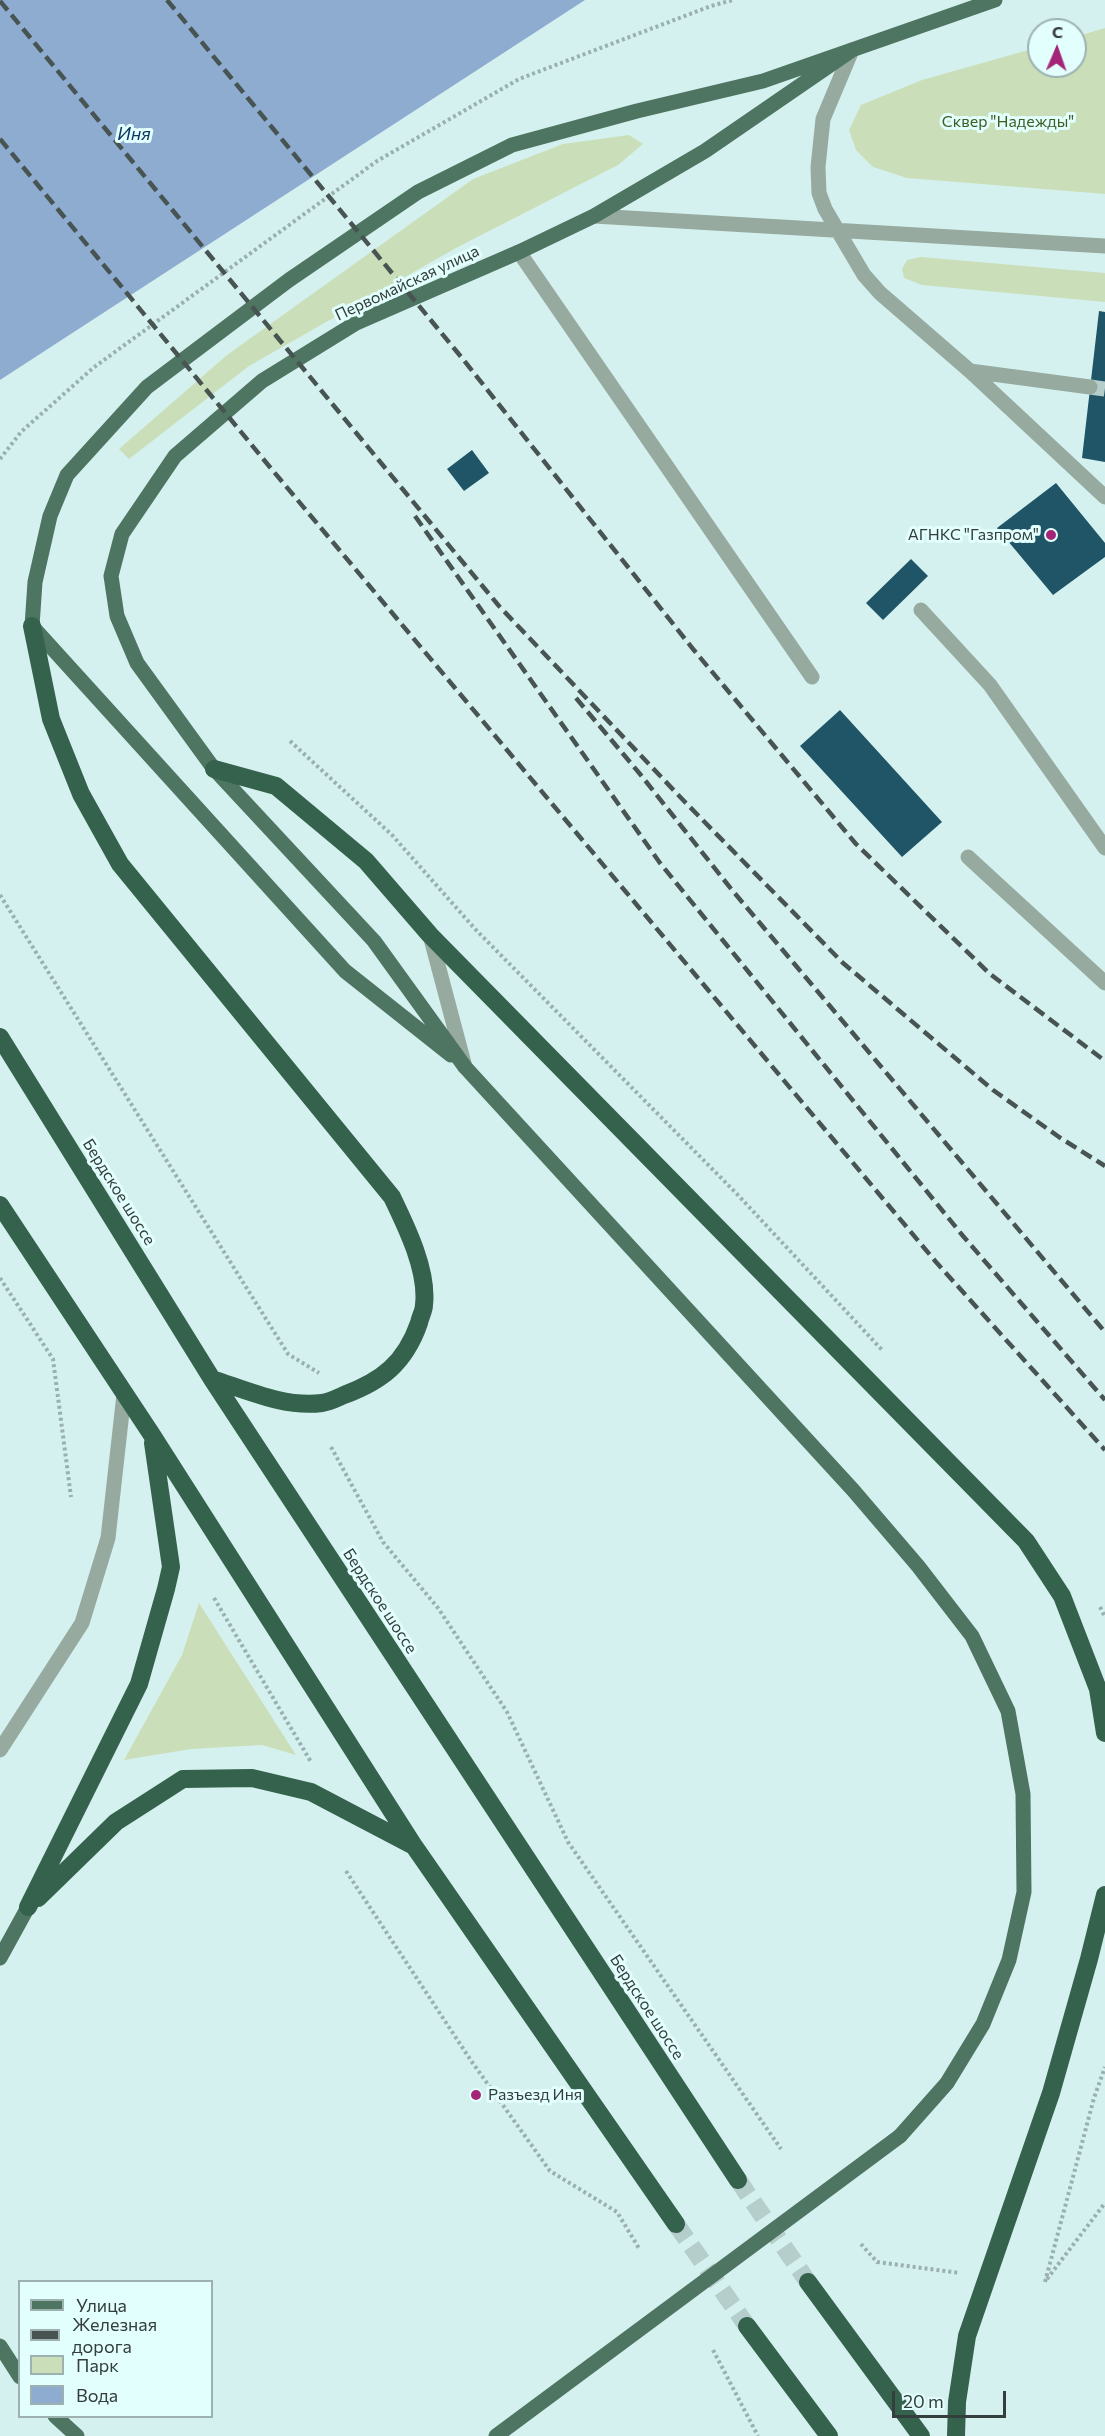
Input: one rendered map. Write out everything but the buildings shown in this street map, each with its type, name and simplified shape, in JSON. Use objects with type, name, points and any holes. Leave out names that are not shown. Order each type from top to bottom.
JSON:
[{"type":"highway","points":[[32,626],[51,719],[81,794],[120,864],[392,1197],[410,1235],[421,1270],[424,1305],[414,1337],[396,1366],[368,1386],[324,1403],[309,1403],[274,1399],[212,1379]]},
{"type":"highway","points":[[214,769],[276,786],[366,861],[430,934],[1026,1541],[1062,1596],[1098,1689],[1105,1732]]},
{"type":"highway","name":"Бердское шоссе","points":[[0,1037],[212,1379],[738,2180]]},
{"type":"highway","points":[[0,1205],[152,1435],[414,1845],[676,2224]]},
{"type":"highway","points":[[28,1907],[139,1684],[166,1589],[171,1567],[152,1435]]},
{"type":"highway","points":[[28,1907],[116,1822],[183,1779],[252,1778],[311,1792],[414,1845]]},
{"type":"highway","points":[[956,2436],[957,2402],[967,2336],[1051,2093],[1105,1894]]},
{"type":"highway","points":[[808,2282],[921,2436]]},
{"type":"highway","points":[[747,2326],[829,2436]]},
{"type":"main road","name":"Первомайская улица","points":[[32,626],[35,582],[50,516],[67,475],[147,387],[289,280],[418,192],[512,145],[637,111],[763,81],[995,0]]},
{"type":"main road","name":"Первомайская улица","points":[[465,1066],[374,941],[214,769],[137,663],[117,616],[111,576],[122,534],[175,456],[262,381],[356,322],[519,252],[594,216],[705,151],[852,50]]},
{"type":"main road","points":[[32,626],[345,971],[465,1066],[854,1490],[918,1566],[972,1636],[1008,1711],[1023,1794],[1024,1892],[1009,1960],[983,2024],[947,2083],[900,2136],[496,2436]]},
{"type":"main road","points":[[0,1958],[28,1907]]},
{"type":"main road","points":[[0,2346],[18,2374]]},
{"type":"main road","points":[[57,2418],[77,2436]]},
{"type":"street","points":[[852,50],[823,119],[818,167],[819,193],[825,209],[864,274],[880,293],[970,371],[1105,497]]},
{"type":"street","points":[[594,216],[1105,246]]},
{"type":"street","points":[[519,252],[812,677]]},
{"type":"street","points":[[970,371],[1090,387]]},
{"type":"street","points":[[921,610],[990,685],[1105,848]]},
{"type":"street","points":[[968,856],[1105,983]]},
{"type":"street","points":[[430,934],[465,1066]]},
{"type":"street","points":[[0,1750],[82,1623],[108,1538],[124,1394]]},
{"type":"path","points":[[0,459],[21,432],[93,368],[377,161],[519,79],[711,6],[733,0]]},
{"type":"path","points":[[290,741],[392,835],[476,930],[737,1194],[884,1352]]},
{"type":"path","points":[[0,895],[288,1354],[319,1373]]},
{"type":"path","points":[[0,1278],[53,1359],[71,1497]]},
{"type":"path","points":[[331,1447],[382,1542],[438,1608],[507,1712],[568,1842],[781,2149]]},
{"type":"path","points":[[214,1598],[311,1762]]},
{"type":"path","points":[[1100,1606],[1105,1617]]},
{"type":"path","points":[[346,1871],[472,2062],[550,2171],[617,2212],[640,2250]]},
{"type":"path","points":[[1105,2067],[1094,2098],[1045,2282],[1105,2203]]},
{"type":"path","points":[[861,2244],[877,2262],[965,2274]]},
{"type":"path","points":[[713,2350],[758,2436]]},
{"type":"green space","name":"Сквер \"Надежды\"","points":[[1105,28],[1105,194],[907,178],[873,167],[856,150],[849,130],[861,105],[922,80],[1027,50],[1027,78],[1087,78],[1087,33]]},
{"type":"green space","points":[[629,135],[643,144],[618,165],[456,248],[249,366],[129,459],[119,449],[227,355],[473,179],[563,144]]},
{"type":"green space","points":[[921,257],[1105,273],[1105,302],[922,285],[904,278],[902,269],[907,260]]},
{"type":"green space","points":[[199,1603],[296,1755],[262,1745],[191,1749],[124,1760],[182,1655]]},
{"type":"water","name":"Иня","points":[[0,0],[585,0],[0,380]]},
{"type":"tunnel","points":[[1090,387],[1105,389]]},
{"type":"tunnel","points":[[738,2180],[808,2282]]},
{"type":"tunnel","points":[[676,2224],[747,2326]]},
{"type":"railway","points":[[167,0],[462,358],[693,649],[856,844],[990,974],[1105,1061]]},
{"type":"railway","points":[[0,1],[499,606],[684,801],[843,963],[993,1090],[1059,1137],[1105,1166]]},
{"type":"railway","points":[[0,139],[269,466],[936,1262],[1105,1450]]},
{"type":"railway","points":[[415,516],[660,863],[963,1236],[1105,1400]]},
{"type":"railway","points":[[576,698],[732,890],[1105,1332]]},
{"type":"place","name":"АГНКС \"Газпром\"","points":[[1051,535]]},
{"type":"place","name":"Разъезд Иня","points":[[476,2095]]}]
